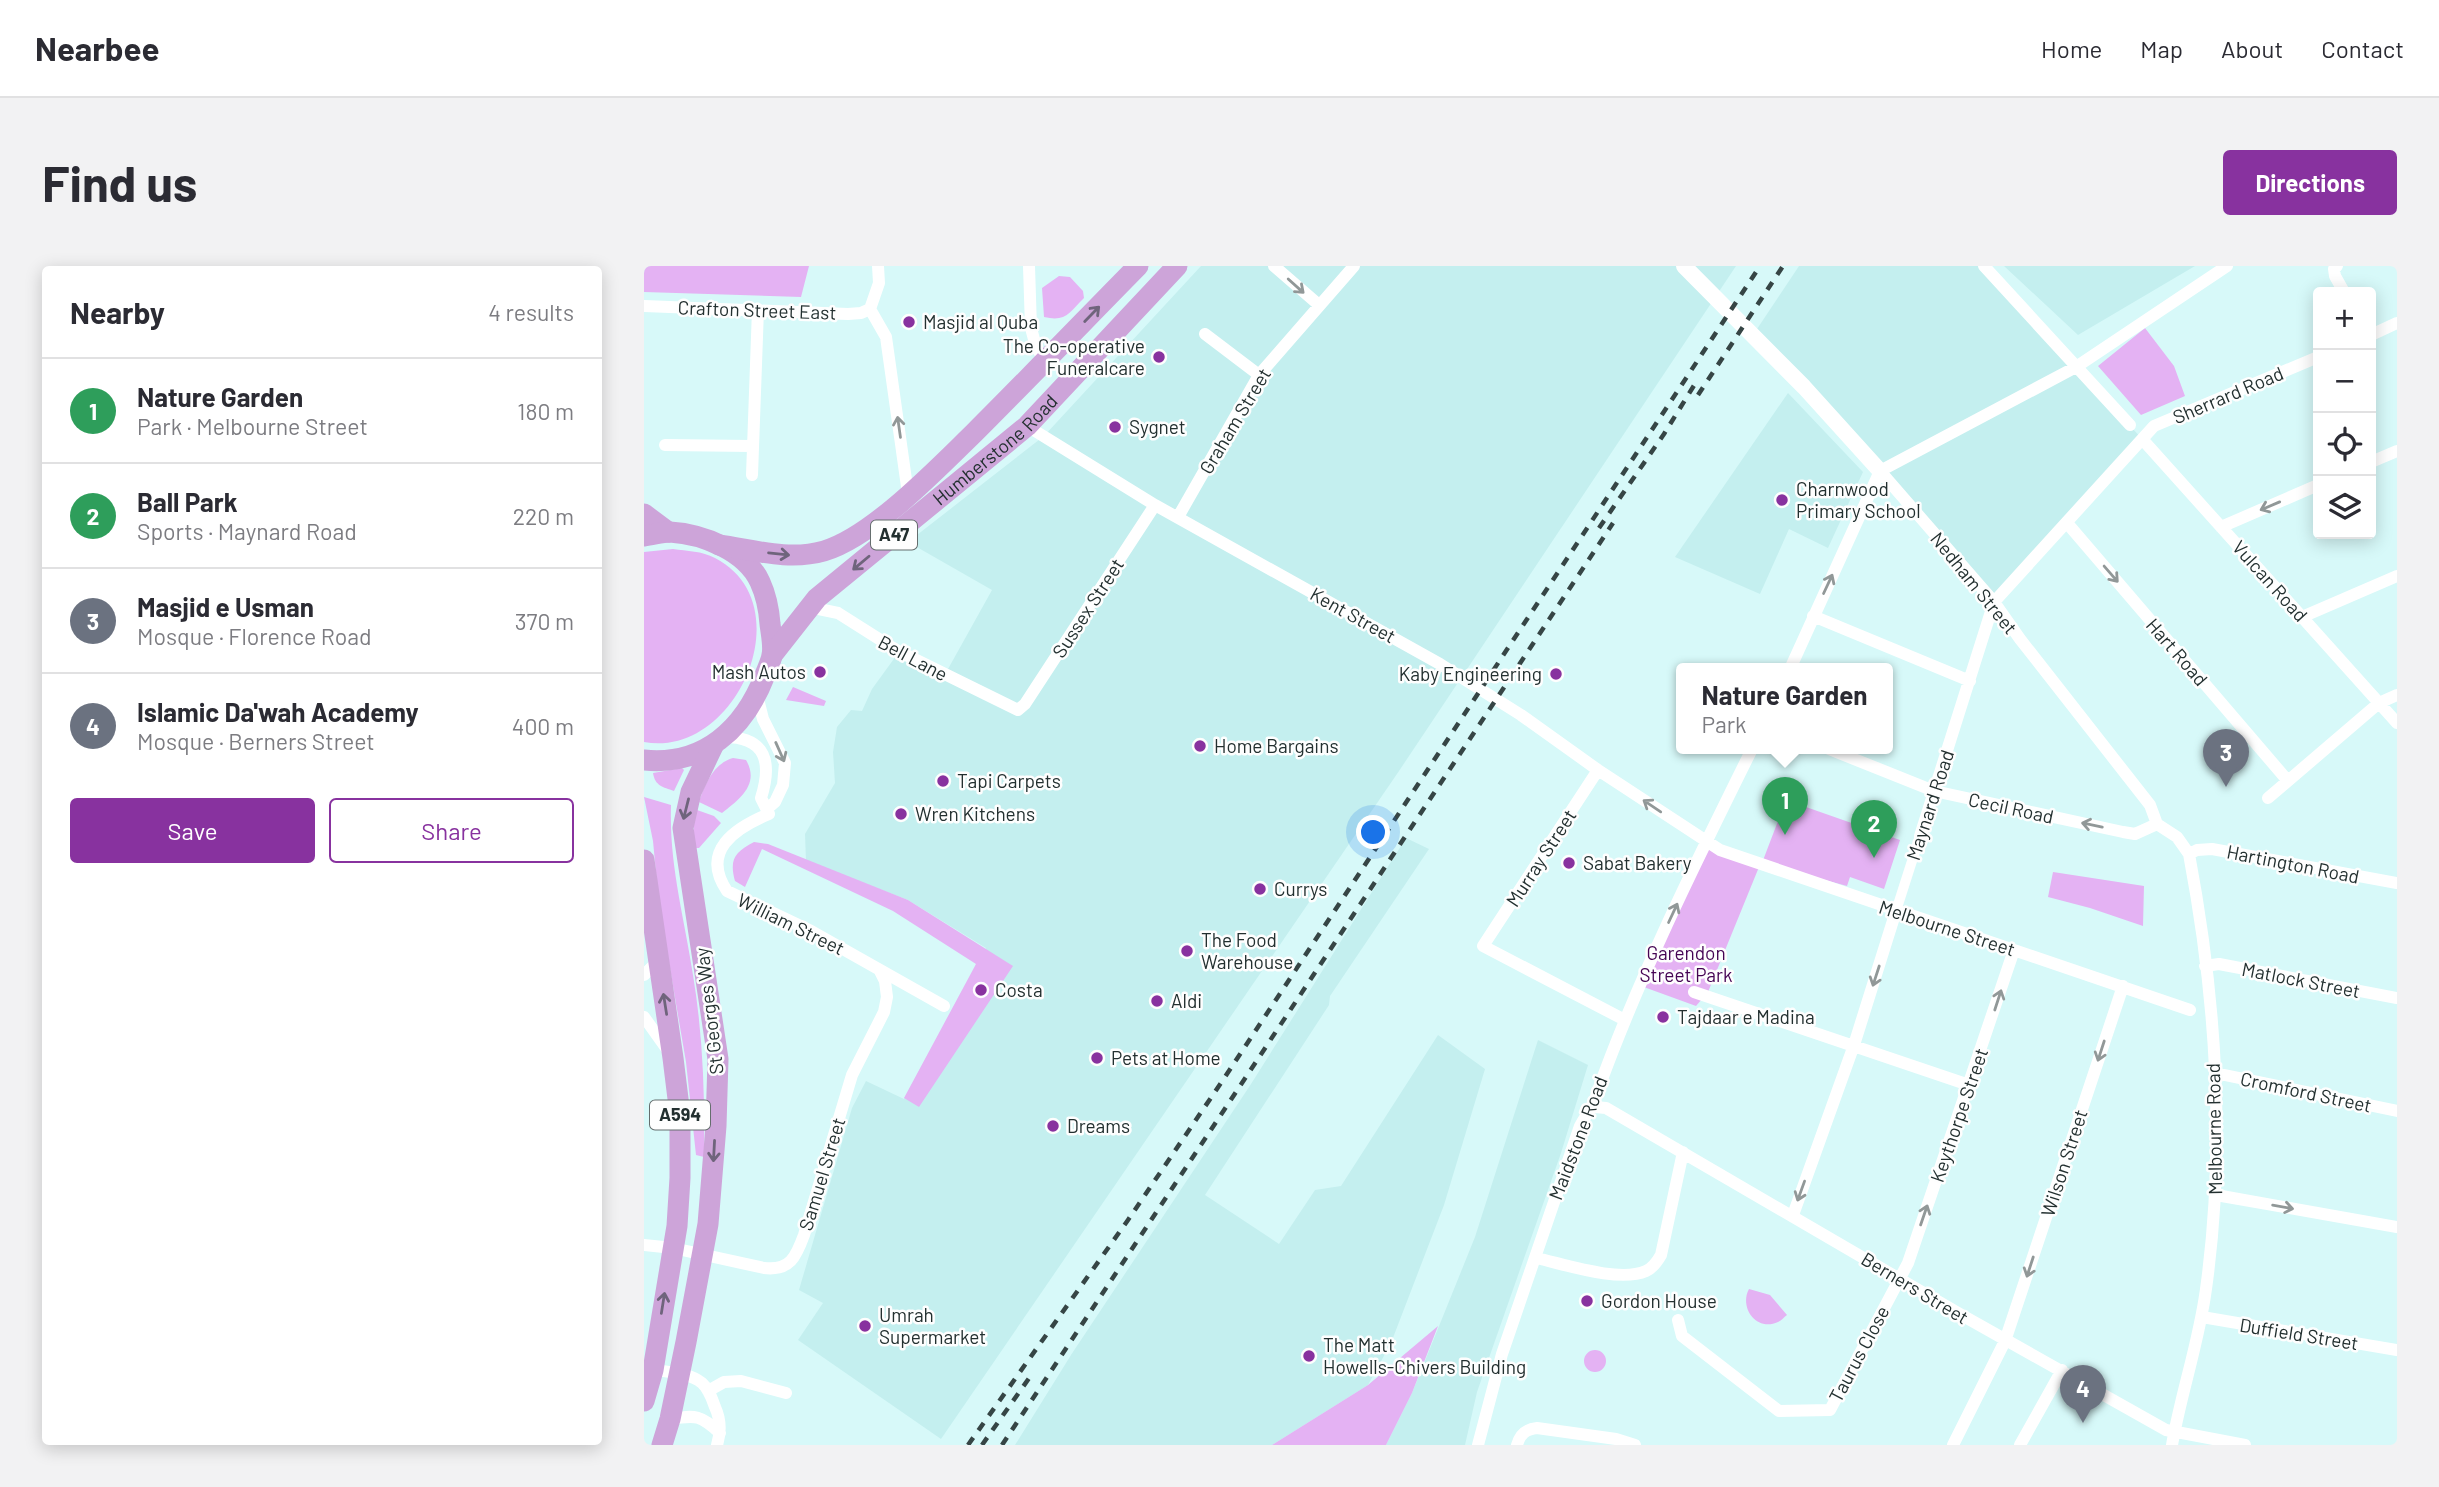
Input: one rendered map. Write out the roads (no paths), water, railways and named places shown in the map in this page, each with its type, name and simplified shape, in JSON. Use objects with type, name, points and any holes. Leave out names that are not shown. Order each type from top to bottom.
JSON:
[{"type":"main road","name":"Humberstone Road","points":[[719,545],[786,556],[818,552],[849,540],[932,475],[1138,266]]},
{"type":"main road","name":"Humberstone Road","points":[[773,654],[817,598],[1027,426],[1177,266]]},
{"type":"main road","name":"A47","points":[[1046,362],[1056,369],[1068,365],[1133,314]]},
{"type":"main road","name":"A47","points":[[932,475],[1000,423],[1015,419],[1027,426]]},
{"type":"main road","points":[[644,514],[668,532]]},
{"type":"main road","points":[[644,536],[668,532],[692,536],[719,545],[747,564],[760,581],[769,608],[773,654]]},
{"type":"main road","name":"St Georges Way","points":[[662,1445],[679,1374],[713,1188],[718,1059],[683,828],[691,792],[718,742],[757,695],[773,654]]},
{"type":"main road","points":[[644,760],[674,760],[718,742]]},
{"type":"main road","name":"A594","points":[[644,860],[651,969],[673,1058],[680,1115],[677,1226],[644,1401]]},
{"type":"street","points":[[878,266],[878,283],[870,309],[886,337],[908,494]]},
{"type":"street","points":[[1029,266],[1031,328],[1036,347],[1046,362]]},
{"type":"street","points":[[1274,266],[1319,305]]},
{"type":"street","name":"Graham Street","points":[[1178,517],[1259,374],[1354,266]]},
{"type":"street","name":"Nedham Street","points":[[1684,266],[1804,387],[1994,602],[2150,805],[2157,824]]},
{"type":"street","points":[[1984,266],[2130,425]]},
{"type":"street","points":[[1793,663],[1880,471],[2076,367],[2227,266]]},
{"type":"street","points":[[2337,266],[2334,269],[2335,276],[2341,287]]},
{"type":"street","name":"Crafton Street East","points":[[644,306],[848,314],[870,309]]},
{"type":"street","points":[[752,475],[758,309]]},
{"type":"street","points":[[2376,333],[2397,323]]},
{"type":"street","points":[[1205,334],[1259,374]]},
{"type":"street","name":"Sherrard Road","points":[[2143,440],[2154,426],[2313,359]]},
{"type":"street","name":"Kent Street","points":[[1027,426],[1155,505],[1440,664],[1705,842]]},
{"type":"street","name":"Maynard Road","points":[[1793,1215],[1854,1045],[1994,602],[2143,440]]},
{"type":"street","name":"Vulcan Road","points":[[2143,440],[2397,723]]},
{"type":"street","points":[[665,445],[752,446]]},
{"type":"street","points":[[2376,460],[2397,451]]},
{"type":"street","points":[[2221,527],[2313,487]]},
{"type":"street","name":"Sussex Street","points":[[1018,710],[1025,704],[1155,505]]},
{"type":"street","name":"Hart Road","points":[[2067,523],[2288,781]]},
{"type":"street","points":[[2302,617],[2397,576]]},
{"type":"street","name":"Bell Lane","points":[[809,607],[838,613],[898,651],[1018,710]]},
{"type":"street","points":[[1813,616],[1970,681]]},
{"type":"street","name":"William Street","points":[[757,695],[763,719],[785,763],[783,785],[775,802],[768,808],[769,814],[752,821],[722,845],[717,858],[720,881],[727,891],[811,931],[880,971]]},
{"type":"street","points":[[2268,798],[2379,703],[2397,695]]},
{"type":"street","points":[[718,742],[737,737],[756,746],[768,774],[761,798],[768,808]]},
{"type":"street","name":"Maidstone Road","points":[[1479,1445],[1503,1354],[1580,1126],[1586,1114],[1595,1107],[1597,1093],[1623,1020],[1705,842],[1749,754]]},
{"type":"street","name":"Cecil Road","points":[[1842,754],[1934,791],[2135,834],[2157,824]]},
{"type":"street","name":"Murray Street","points":[[1598,770],[1483,946],[1623,1020]]},
{"type":"street","points":[[2157,824],[2177,837],[2189,854]]},
{"type":"street","name":"Melbourne Street","points":[[1705,842],[1760,865],[2190,1010]]},
{"type":"street","name":"Hartington Road","points":[[2189,854],[2197,850],[2212,849],[2397,883]]},
{"type":"street","name":"Melbourne Road","points":[[2173,1439],[2202,1317],[2216,1195],[2215,1073],[2189,854]]},
{"type":"street","name":"Keythorpe Street","points":[[1899,1278],[1908,1263],[2014,950]]},
{"type":"street","name":"Matlock Street","points":[[2204,966],[2219,964],[2397,998]]},
{"type":"street","points":[[880,971],[944,1006]]},
{"type":"street","name":"Samuel Street","points":[[644,1245],[673,1248],[775,1269],[788,1265],[804,1235],[852,1075],[884,1012],[887,997],[885,981],[880,971]]},
{"type":"street","name":"Wilson Street","points":[[1953,1445],[2006,1340],[2123,986]]},
{"type":"street","points":[[1694,992],[1969,1085]]},
{"type":"street","points":[[644,1017],[673,1058]]},
{"type":"street","name":"Cromford Street","points":[[2215,1073],[2397,1111]]},
{"type":"street","name":"Berners Street","points":[[1595,1107],[1606,1108],[1793,1215],[2166,1430],[2173,1439],[2245,1445]]},
{"type":"street","points":[[1536,1258],[1630,1275],[1646,1271],[1655,1265],[1661,1255],[1683,1152]]},
{"type":"street","points":[[2216,1195],[2397,1227]]},
{"type":"street","name":"Taurus Close","points":[[1678,1320],[1682,1336],[1779,1411],[1830,1410],[1899,1278]]},
{"type":"street","name":"Duffield Street","points":[[2202,1317],[2397,1350]]},
{"type":"street","points":[[648,1369],[679,1374],[701,1382],[708,1391],[718,1415],[719,1439]]},
{"type":"street","points":[[2020,1445],[2062,1370]]},
{"type":"street","points":[[708,1391],[724,1382],[741,1381],[786,1393]]},
{"type":"street","points":[[670,1419],[694,1415],[704,1418],[719,1439]]},
{"type":"street","points":[[1517,1445],[1524,1432],[1537,1428],[1616,1439],[1635,1445]]},
{"type":"railway","points":[[968,1445],[1128,1220],[1223,1080],[1760,266]]},
{"type":"railway","points":[[1698,395],[1783,266]]},
{"type":"railway","points":[[1599,528],[1664,434],[1698,379]]},
{"type":"railway","points":[[1002,1445],[1613,523]]},
{"type":"railway","points":[[982,1445],[1032,1374]]},
{"type":"place","name":"Masjid al Quba","points":[[909,322]]},
{"type":"place","name":"The Co-operative Funeralcare","points":[[1159,357]]},
{"type":"place","name":"Sygnet","points":[[1115,427]]},
{"type":"place","name":"Charnwood Primary School","points":[[1782,500]]},
{"type":"place","name":"Mash Autos","points":[[820,672]]},
{"type":"place","name":"Kaby Engineering","points":[[1556,674]]},
{"type":"place","name":"Home Bargains","points":[[1200,746]]},
{"type":"place","name":"Tapi Carpets","points":[[943,781]]},
{"type":"place","name":"Masjid e Usman","points":[[2226,787]]},
{"type":"place","name":"Wren Kitchens","points":[[901,814]]},
{"type":"place","name":"Nature Garden","points":[[1785,835]]},
{"type":"place","name":"Ball Park","points":[[1874,858]]},
{"type":"place","name":"Sabat Bakery","points":[[1569,863]]},
{"type":"place","name":"Currys","points":[[1260,889]]},
{"type":"place","name":"The Food Warehouse","points":[[1187,951]]},
{"type":"place","name":"Costa","points":[[981,990]]},
{"type":"place","name":"Aldi","points":[[1157,1001]]},
{"type":"place","name":"Tajdaar e Madina","points":[[1663,1017]]},
{"type":"place","name":"Pets at Home","points":[[1097,1058]]},
{"type":"place","name":"Dreams","points":[[1053,1126]]},
{"type":"place","name":"Gordon House","points":[[1587,1301]]},
{"type":"place","name":"Umrah Supermarket","points":[[865,1326]]},
{"type":"place","name":"The Matt Howells-Chivers Building","points":[[1309,1356]]},
{"type":"place","name":"Islamic Da'wah Academy","points":[[2083,1423]]},
{"type":"park label","name":"Garendon Street Park","points":[[1686,964]]}]
